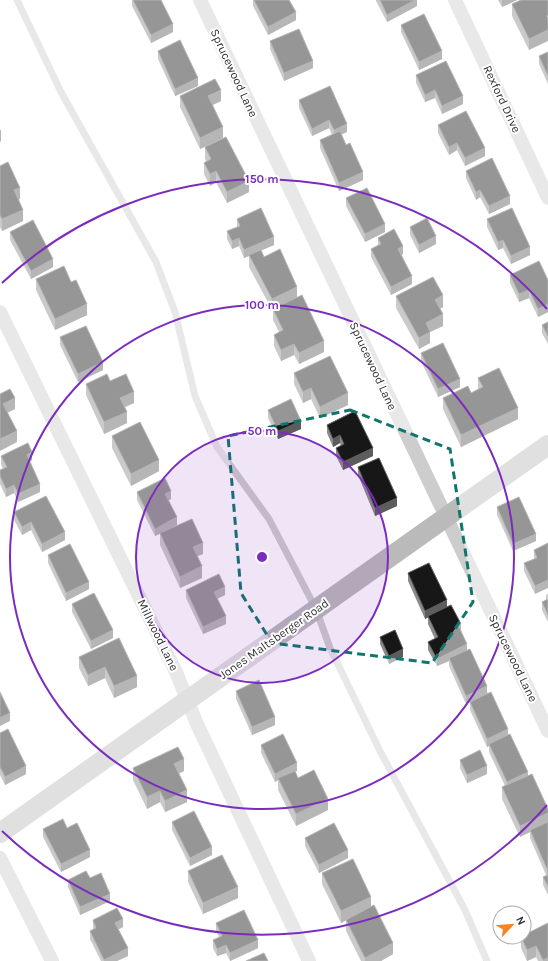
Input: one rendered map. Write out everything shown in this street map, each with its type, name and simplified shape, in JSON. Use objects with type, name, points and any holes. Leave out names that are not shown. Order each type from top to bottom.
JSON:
[{"type":"main road","name":"Jones Maltsberger Road","points":[[0,833],[548,444]]},
{"type":"street","name":"Sprucewood Lane","points":[[200,0],[445,518],[548,730]]},
{"type":"street","name":"Rexford Drive","points":[[455,0],[548,198]]},
{"type":"street","name":"Millwood Lane","points":[[0,312],[176,672],[187,700],[309,961]]},
{"type":"street","points":[[0,858],[52,961]]},
{"type":"lane","points":[[17,0],[61,92],[156,262],[175,312],[195,396],[217,447],[268,519],[316,609],[330,648],[380,751],[465,910],[487,961]]},
{"type":"highlighted area","points":[[350,410],[450,449],[473,602],[432,663],[272,643],[241,593],[228,436]]},
{"type":"building","points":[[133,0],[161,0],[173,24],[151,35]]},
{"type":"building","points":[[254,0],[289,0],[296,12],[268,27]]},
{"type":"building","points":[[380,0],[415,0],[387,15]]},
{"type":"building","points":[[521,0],[548,0],[548,30],[529,39],[512,4]]},
{"type":"building","points":[[424,14],[442,51],[419,62],[401,25]]},
{"type":"building","points":[[299,29],[313,61],[284,73],[270,41]]},
{"type":"building","points":[[180,40],[198,78],[175,89],[158,51]]},
{"type":"building","points":[[548,52],[548,76],[539,56]]},
{"type":"building","points":[[446,61],[463,96],[442,106],[435,90],[425,95],[416,75]]},
{"type":"building","points":[[215,79],[221,90],[208,96],[223,127],[200,138],[180,96]]},
{"type":"building","points":[[330,86],[347,124],[334,130],[329,120],[312,129],[299,100]]},
{"type":"building","points":[[466,111],[485,148],[465,158],[457,143],[449,147],[438,125]]},
{"type":"building","points":[[340,131],[346,145],[350,143],[363,172],[339,183],[320,140]]},
{"type":"building","points":[[226,137],[249,181],[227,192],[216,171],[210,174],[204,163],[211,159],[205,147]]},
{"type":"building","points":[[492,158],[510,196],[489,206],[480,190],[476,192],[466,171]]},
{"type":"building","points":[[8,162],[20,188],[14,190],[23,210],[2,219],[0,215],[0,166]]},
{"type":"building","points":[[367,188],[385,224],[365,234],[346,198]]},
{"type":"building","points":[[261,208],[274,237],[244,250],[239,238],[232,241],[227,231],[240,226],[237,219]]},
{"type":"building","points":[[512,208],[530,247],[511,256],[503,240],[498,242],[487,219]]},
{"type":"building","points":[[427,218],[436,236],[419,245],[410,227]]},
{"type":"building","points":[[33,220],[53,259],[31,271],[10,232]]},
{"type":"building","points":[[394,229],[403,246],[398,249],[412,276],[391,287],[371,249],[381,244],[378,238]]},
{"type":"building","points":[[280,249],[297,287],[272,299],[249,255],[261,250],[264,257]]},
{"type":"building","points":[[539,261],[548,280],[548,304],[538,309],[529,290],[519,294],[510,275]]},
{"type":"building","points":[[64,266],[71,282],[76,280],[87,304],[55,319],[36,279]]},
{"type":"building","points":[[433,277],[443,295],[435,300],[443,314],[426,323],[430,332],[419,338],[396,296]]},
{"type":"building","points":[[302,295],[324,341],[299,353],[294,344],[281,350],[274,335],[283,330],[273,309]]},
{"type":"building","points":[[548,322],[548,336],[542,325]]},
{"type":"building","points":[[86,326],[103,362],[78,374],[60,337]]},
{"type":"building","points":[[443,343],[460,379],[438,389],[421,353]]},
{"type":"building","points":[[330,356],[348,393],[320,407],[311,388],[303,392],[294,373]]},
{"type":"building","points":[[499,368],[518,408],[461,435],[443,398],[468,386],[471,393],[483,387],[478,378]]},
{"type":"building","points":[[107,374],[110,381],[126,374],[134,392],[120,398],[127,412],[104,422],[86,384]]},
{"type":"building","points":[[10,389],[15,398],[3,404],[17,431],[0,439],[0,394]]},
{"type":"building","points":[[291,399],[301,421],[278,431],[268,410]]},
{"type":"building","points":[[355,411],[373,448],[343,462],[336,448],[344,444],[340,435],[333,439],[327,425]]},
{"type":"building","points":[[140,422],[159,460],[131,474],[112,436]]},
{"type":"building","points":[[28,443],[32,452],[27,455],[40,484],[18,494],[14,485],[6,489],[0,476],[0,470],[7,467],[1,456]]},
{"type":"building","points":[[379,458],[397,498],[375,508],[358,467]]},
{"type":"building","points":[[165,478],[171,491],[165,494],[177,517],[155,529],[137,492]]},
{"type":"building","points":[[46,496],[65,532],[42,544],[31,522],[22,527],[14,512]]},
{"type":"building","points":[[519,497],[536,534],[513,544],[497,507]]},
{"type":"building","points":[[192,519],[203,543],[193,547],[202,566],[180,577],[160,533]]},
{"type":"building","points":[[548,543],[548,580],[535,586],[524,563],[537,558],[534,550]]},
{"type":"building","points":[[70,544],[89,582],[66,593],[48,555]]},
{"type":"building","points":[[429,563],[447,600],[425,611],[408,573]]},
{"type":"building","points":[[219,574],[225,587],[214,592],[226,616],[203,627],[186,590]]},
{"type":"building","points":[[94,593],[113,630],[91,641],[72,604]]},
{"type":"building","points":[[548,599],[548,615],[542,602]]},
{"type":"building","points":[[451,605],[461,624],[458,625],[467,644],[437,659],[428,642],[438,637],[428,616]]},
{"type":"building","points":[[395,630],[403,649],[389,656],[380,637]]},
{"type":"building","points":[[119,638],[137,676],[114,686],[105,667],[88,675],[79,657]]},
{"type":"building","points":[[470,649],[487,686],[466,696],[449,658]]},
{"type":"building","points":[[259,680],[275,717],[252,727],[236,691]]},
{"type":"building","points":[[0,692],[10,713],[0,718]]},
{"type":"building","points":[[491,692],[508,729],[487,739],[470,702]]},
{"type":"building","points":[[8,729],[26,766],[5,777],[0,767],[0,733]]},
{"type":"building","points":[[283,734],[297,763],[275,774],[261,745]]},
{"type":"building","points":[[510,734],[528,772],[507,782],[489,744]]},
{"type":"building","points":[[178,747],[184,759],[174,764],[187,790],[165,801],[160,791],[147,797],[133,768]]},
{"type":"building","points":[[480,750],[487,766],[467,775],[460,760]]},
{"type":"building","points":[[314,770],[328,799],[296,814],[278,778],[295,771],[298,778]]},
{"type":"building","points":[[532,774],[548,809],[548,813],[520,826],[502,787]]},
{"type":"building","points":[[194,811],[212,847],[190,858],[172,822]]},
{"type":"building","points":[[63,819],[67,828],[77,823],[90,850],[61,864],[43,829]]},
{"type":"building","points":[[548,822],[548,869],[547,869],[530,830]]},
{"type":"building","points":[[334,823],[348,850],[319,865],[305,838]]},
{"type":"building","points":[[222,855],[238,887],[203,903],[188,871]]},
{"type":"building","points":[[353,859],[371,897],[341,911],[322,873]]},
{"type":"building","points":[[86,871],[90,878],[101,873],[110,894],[80,907],[68,880]]},
{"type":"building","points":[[548,875],[548,887],[543,877]]},
{"type":"building","points":[[374,905],[393,943],[365,958],[346,920]]},
{"type":"building","points":[[117,908],[123,919],[115,923],[128,948],[104,960],[90,931],[96,928],[93,920]]},
{"type":"building","points":[[244,910],[258,940],[230,953],[226,945],[217,949],[213,940],[222,936],[216,923]]},
{"type":"building","points":[[548,923],[548,958],[543,960],[536,946],[527,950],[525,945],[532,945],[532,931]]},
{"type":"building","points":[[264,953],[268,961],[246,961]]}]
